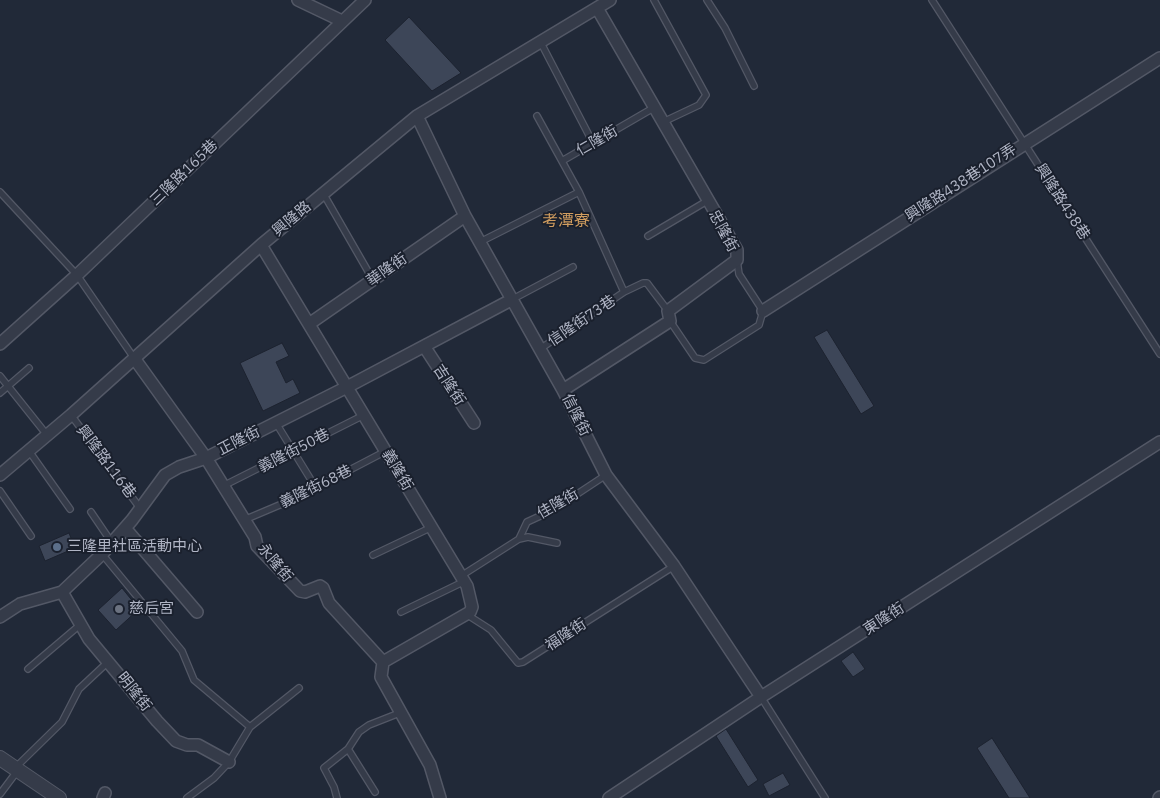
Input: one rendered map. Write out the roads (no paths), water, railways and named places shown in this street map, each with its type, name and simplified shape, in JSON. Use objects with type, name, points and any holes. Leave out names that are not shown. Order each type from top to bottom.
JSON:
[{"type":"street","points":[[298,0],[342,21]]},
{"type":"street","name":"三隆路165巷","points":[[0,344],[77,276],[365,0]]},
{"type":"street","name":"興隆路","points":[[0,475],[48,436],[261,245],[417,116],[610,0]]},
{"type":"street","name":"忠隆街","points":[[563,390],[669,316],[737,260],[737,250],[597,8]]},
{"type":"street","name":"興隆路438巷107弄","points":[[763,311],[1024,142],[1160,58]]},
{"type":"street","name":"信隆街","points":[[417,116],[464,216],[563,390],[606,475],[674,566],[760,698]]},
{"type":"street","name":"華隆街","points":[[309,324],[464,216]]},
{"type":"street","name":"義隆街","points":[[261,245],[463,578],[472,607],[466,614]]},
{"type":"street","name":"正隆街","points":[[0,617],[20,604],[62,592],[112,544],[165,475],[179,467],[206,458],[276,423],[511,300]]},
{"type":"street","name":"吉隆街","points":[[424,346],[474,423]]},
{"type":"street","name":"永隆街","points":[[134,358],[206,458],[255,537],[257,546],[288,576],[296,589],[305,592],[320,586],[323,588],[329,603],[383,662]]},
{"type":"street","name":"東隆街","points":[[609,798],[760,698],[1160,442]]},
{"type":"street","points":[[125,528],[197,612]]},
{"type":"street","name":"明隆街","points":[[62,592],[90,639],[157,721],[176,741],[187,745],[198,745],[229,762]]},
{"type":"street","points":[[440,798],[430,765],[382,677],[383,662],[466,614]]},
{"type":"street","points":[[0,758],[59,798]]},
{"type":"lane","points":[[654,0],[706,96],[699,105],[663,122]]},
{"type":"lane","points":[[708,0],[725,28],[754,86]]},
{"type":"lane","name":"興隆路438巷","points":[[932,0],[1160,354]]},
{"type":"lane","points":[[541,43],[593,143]]},
{"type":"lane","name":"仁隆街","points":[[624,292],[579,192],[562,161],[655,107]]},
{"type":"lane","points":[[537,116],[562,161]]},
{"type":"lane","points":[[0,192],[77,276],[134,358]]},
{"type":"lane","points":[[324,192],[372,280]]},
{"type":"lane","points":[[480,242],[579,192]]},
{"type":"lane","points":[[648,236],[707,201]]},
{"type":"lane","points":[[669,316],[695,358],[704,360],[758,325],[763,311],[738,274],[737,260]]},
{"type":"lane","points":[[511,300],[573,268]]},
{"type":"lane","name":"信隆街73巷","points":[[540,349],[624,292],[647,283],[669,316]]},
{"type":"lane","points":[[0,392],[29,368]]},
{"type":"lane","points":[[0,376],[48,436]]},
{"type":"lane","name":"興隆路116巷","points":[[71,415],[140,508]]},
{"type":"lane","name":"義隆街50巷","points":[[223,486],[364,415]]},
{"type":"lane","points":[[276,423],[316,488]]},
{"type":"lane","points":[[29,451],[70,509]]},
{"type":"lane","name":"義隆街68巷","points":[[244,520],[316,488],[386,451]]},
{"type":"lane","name":"佳隆街","points":[[519,539],[527,522],[552,510],[606,475]]},
{"type":"lane","points":[[0,491],[31,536]]},
{"type":"lane","points":[[91,512],[112,544]]},
{"type":"lane","points":[[373,554],[432,527]]},
{"type":"lane","name":"佳隆街","points":[[401,612],[463,578],[519,539],[528,537],[557,543]]},
{"type":"lane","points":[[102,554],[182,651],[194,680],[250,728]]},
{"type":"lane","name":"福隆街","points":[[466,614],[491,630],[518,663],[523,662],[674,566]]},
{"type":"lane","points":[[28,669],[81,624]]},
{"type":"lane","points":[[0,794],[16,769],[62,722],[78,689],[109,661]]},
{"type":"lane","points":[[187,798],[214,778],[229,762],[250,728],[299,688]]},
{"type":"lane","points":[[760,698],[825,798]]},
{"type":"lane","points":[[337,798],[334,787],[324,768],[348,749],[358,732],[402,712]]},
{"type":"lane","points":[[348,749],[376,792]]},
{"type":"place","name":"三隆里社區活動中心","points":[[57,547]]},
{"type":"place","name":"慈后宮","points":[[119,609]]},
{"type":"district","name":"考潭寮","points":[[566,221]]}]
